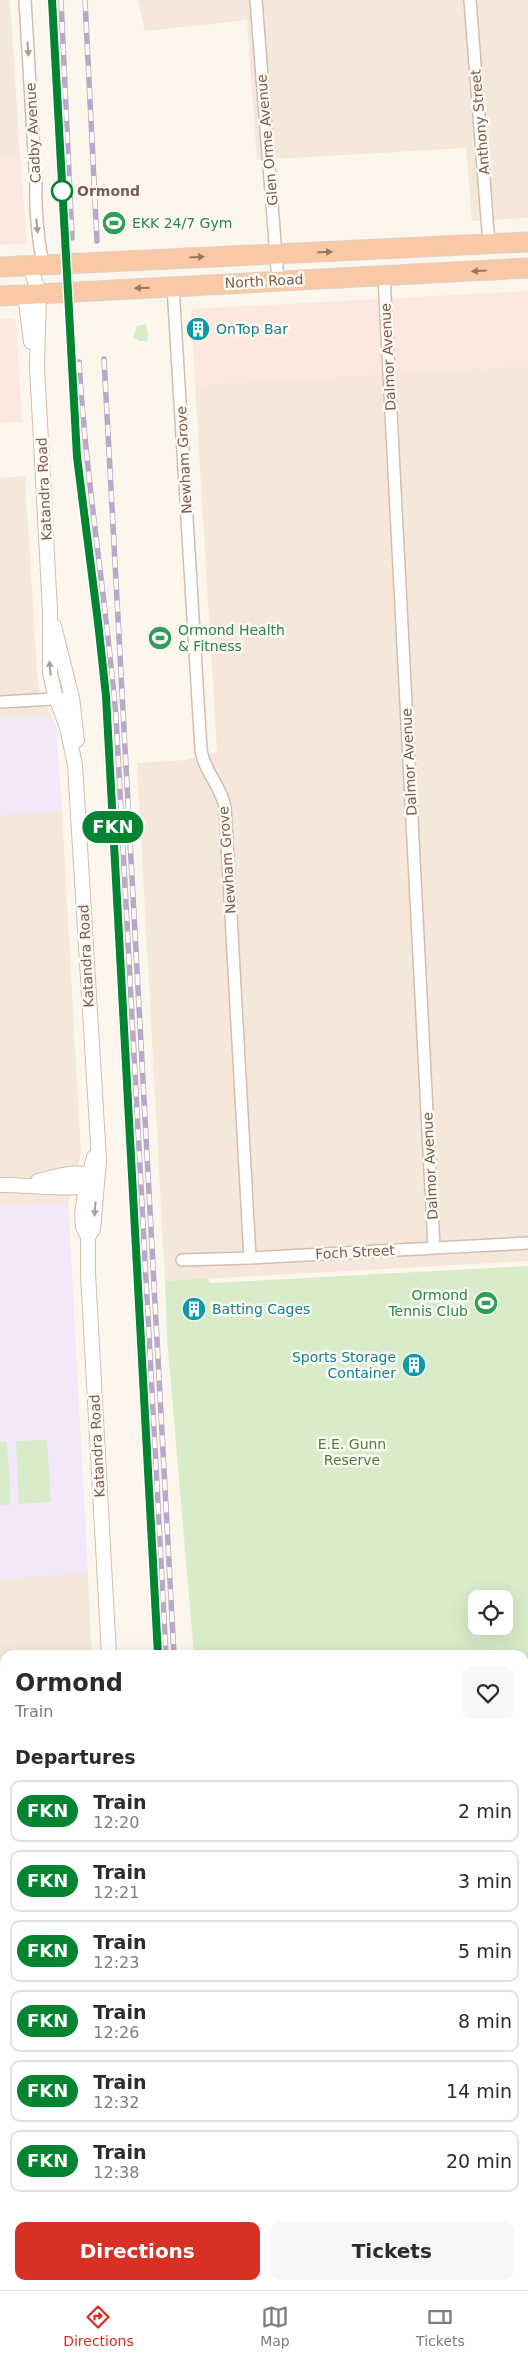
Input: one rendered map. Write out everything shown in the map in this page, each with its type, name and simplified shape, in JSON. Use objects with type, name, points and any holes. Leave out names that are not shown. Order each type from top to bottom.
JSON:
[{"type":"highway","name":"North Road","points":[[0,267],[528,242]]},
{"type":"highway","name":"North Road","points":[[0,296],[528,268]]},
{"type":"street","name":"Cadby Avenue","points":[[25,0],[36,186],[37,266]]},
{"type":"street","name":"Glen Orme Avenue","points":[[256,0],[278,280]]},
{"type":"street","name":"Anthony Street","points":[[470,0],[489,244]]},
{"type":"street","name":"Katandra Road","points":[[37,266],[32,294],[50,612],[50,672],[56,699],[67,727],[75,765]]},
{"type":"street","name":"Dalmor Avenue","points":[[384,276],[434,1248]]},
{"type":"street","name":"Newham Grove","points":[[173,286],[201,750],[205,764],[222,796],[225,807],[250,1258]]},
{"type":"street","name":"Katandra Road","points":[[50,612],[72,698],[77,733],[75,765],[97,1146],[91,1181],[93,1230],[88,1236],[88,1274],[109,1650]]},
{"type":"street","points":[[0,702],[72,698]]},
{"type":"street","points":[[0,1186],[91,1181]]},
{"type":"street","name":"Foch Street","points":[[182,1260],[528,1243]]},
{"type":"shaded area","points":[[0,0],[10,0],[20,156],[0,157]]},
{"type":"shaded area","points":[[138,0],[528,0],[528,218],[472,221],[466,148],[257,160],[247,20],[145,31]]},
{"type":"shaded area","points":[[20,156],[27,243],[0,245],[0,157]]},
{"type":"shaded area","points":[[528,291],[528,366],[195,385],[191,309]]},
{"type":"shaded area","points":[[13,318],[16,322],[22,422],[0,423],[0,319]]},
{"type":"shaded area","points":[[528,366],[528,1261],[165,1281],[137,763],[185,760],[217,752],[195,385]]},
{"type":"shaded area","points":[[25,476],[38,687],[56,726],[81,1154],[68,1203],[92,1650],[0,1650],[0,478]]},
{"type":"shaded area","points":[[42,716],[52,719],[56,726],[62,812],[0,815],[0,718]]},
{"type":"shaded area","points":[[62,1203],[68,1208],[88,1573],[0,1579],[0,1206]]},
{"type":"green space","points":[[146,324],[147,341],[140,341],[133,337],[137,326]]},
{"type":"green space","name":"E.E. Gunn Reserve","points":[[528,1266],[528,1650],[194,1650],[167,1338],[165,1281],[208,1278],[209,1283]]},
{"type":"green space","points":[[47,1440],[51,1502],[19,1504],[16,1441]]},
{"type":"green space","points":[[0,1442],[7,1442],[11,1504],[0,1505]]},
{"type":"railway","points":[[52,0],[65,243]]},
{"type":"railway","points":[[61,0],[72,238]]},
{"type":"railway","points":[[85,0],[97,241]]},
{"type":"railway","points":[[104,359],[174,1650]]},
{"type":"railway","points":[[79,362],[86,451],[116,717],[166,1650]]},
{"type":"railway","points":[[73,381],[80,483],[106,696],[158,1650]]},
{"type":"train","name":"FKN","points":[[52,0],[77,457],[106,696],[158,1650]]},
{"type":"place","name":"Ormond","points":[[62,191]]},
{"type":"place","name":"EKK 24/7 Gym","points":[[114,223]]},
{"type":"place","name":"OnTop Bar","points":[[198,329]]},
{"type":"place","name":"Ormond Health & Fitness","points":[[160,638]]},
{"type":"place","name":"Ormond Tennis Club","points":[[486,1303]]},
{"type":"place","name":"Batting Cages","points":[[194,1309]]},
{"type":"place","name":"Sports Storage Container","points":[[414,1365]]}]
